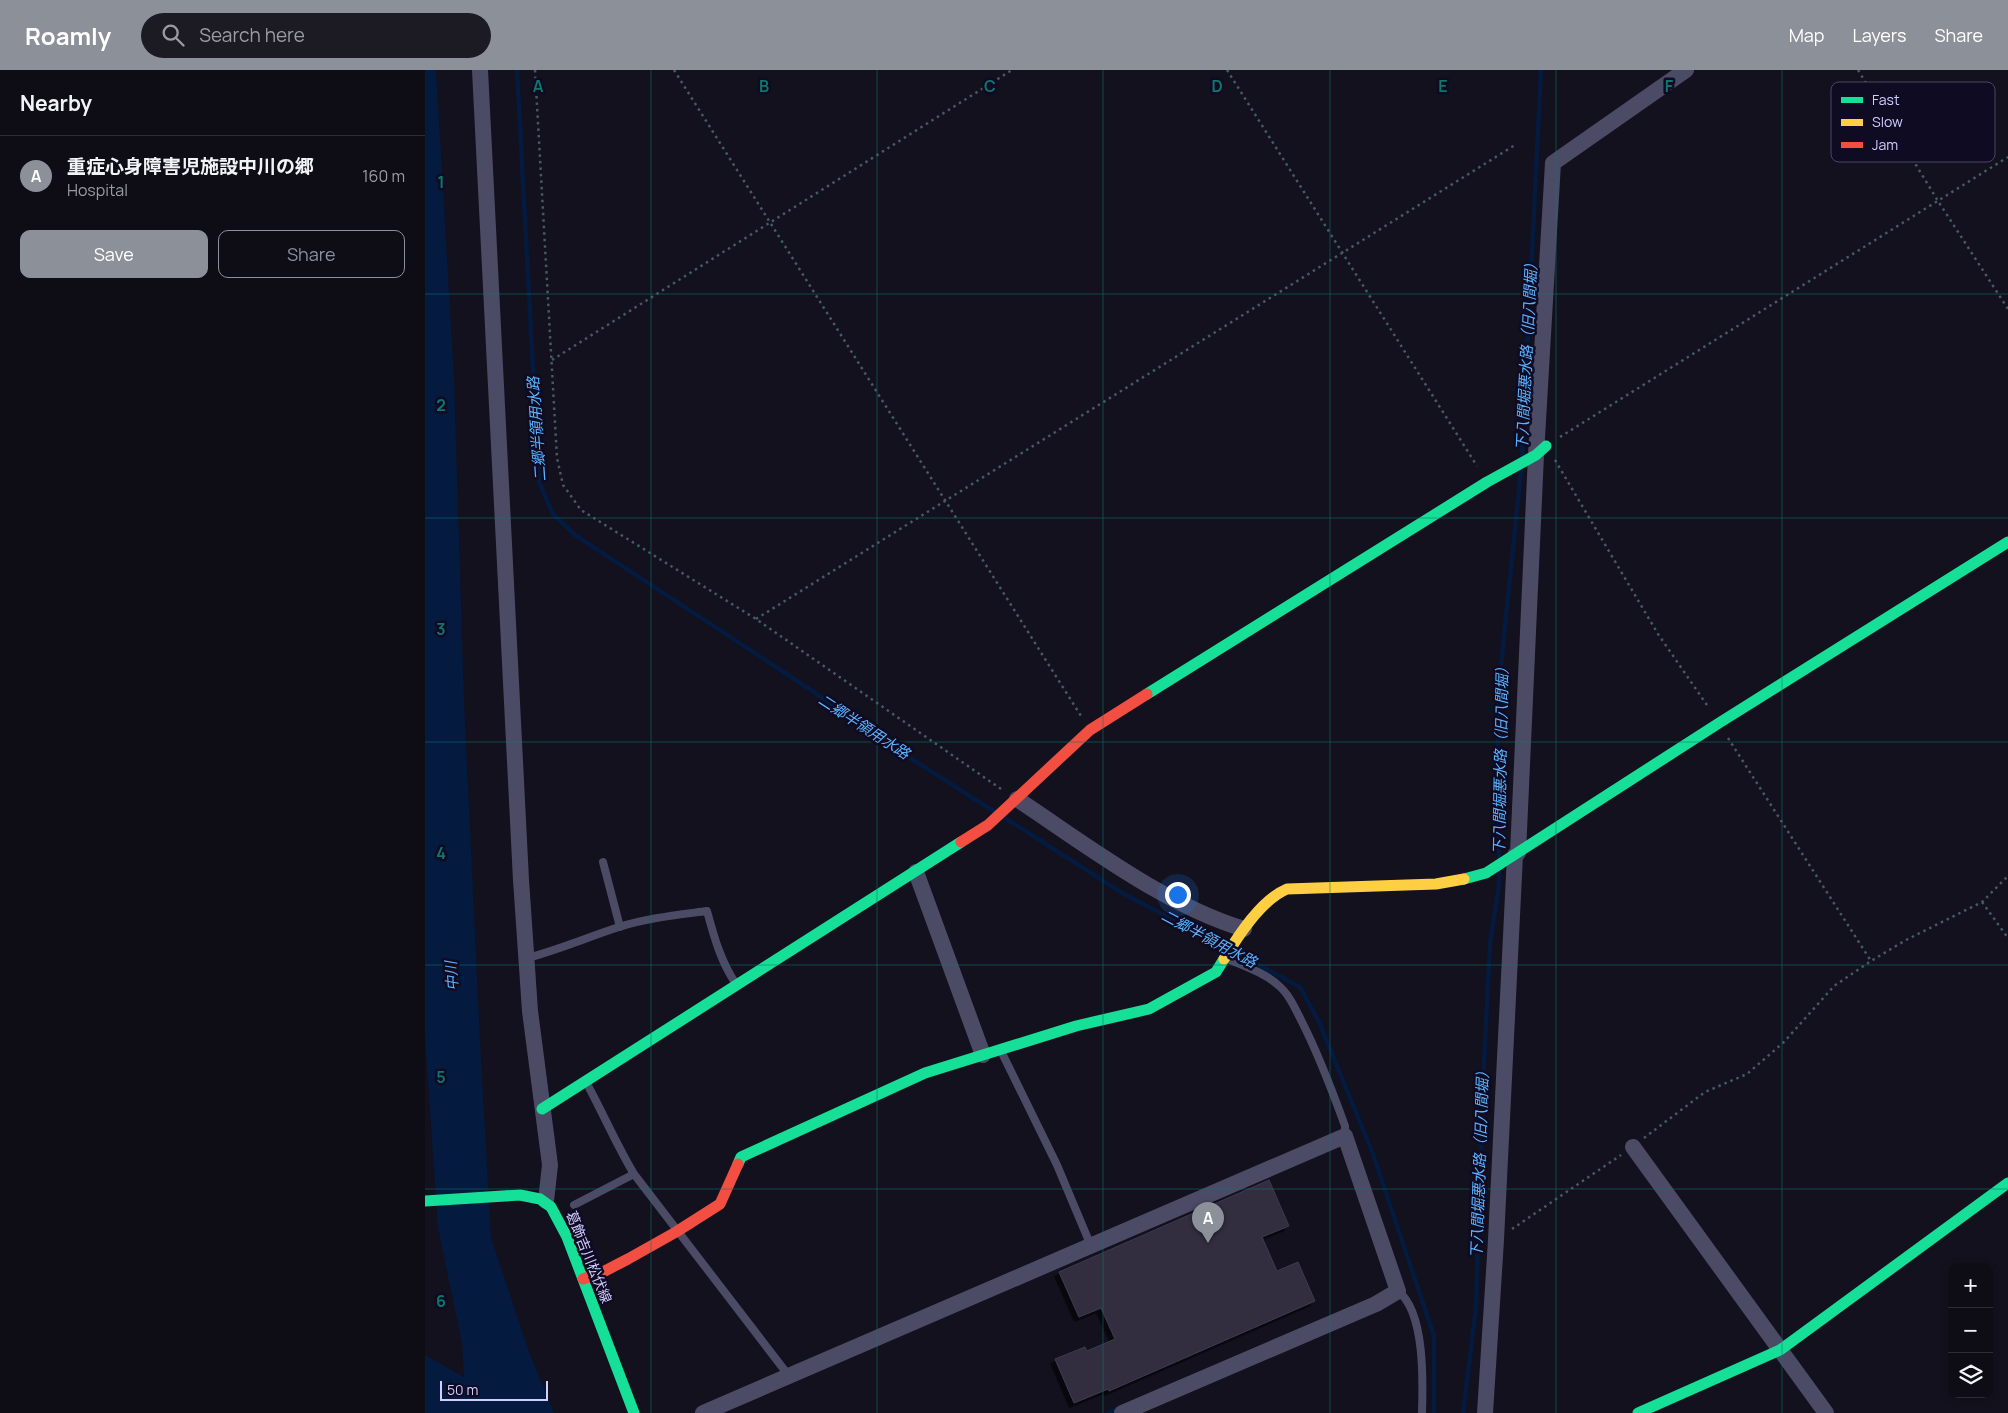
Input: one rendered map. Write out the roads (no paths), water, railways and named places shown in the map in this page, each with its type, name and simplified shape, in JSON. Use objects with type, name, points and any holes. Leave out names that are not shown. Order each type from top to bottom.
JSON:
[{"type":"street","points":[[425,1201],[520,1195],[535,1196],[547,1201],[550,1165],[530,1011],[521,880],[480,70]]},
{"type":"street","points":[[1485,1413],[1496,1240],[1514,856],[1541,450],[1553,163],[1686,70]]},
{"type":"street","points":[[542,1109],[988,826],[1090,730],[1541,450]]},
{"type":"street","points":[[583,1279],[603,1272],[676,1232],[720,1204],[741,1157],[925,1073],[1075,1026],[1149,1009],[1216,972],[1242,932],[1277,893],[1287,889],[1436,884],[1476,877],[1486,873],[1719,723],[2008,542]]},
{"type":"street","points":[[1017,799],[1182,905],[1242,932]]},
{"type":"street","points":[[916,872],[983,1056]]},
{"type":"street","points":[[703,1413],[1345,1136],[1398,1291],[1376,1304],[1122,1413]]},
{"type":"street","points":[[1633,1146],[1826,1413]]},
{"type":"street","points":[[1637,1413],[1780,1350],[2008,1183]]},
{"type":"street","name":"葛飾吉川松伏線","points":[[547,1201],[557,1215],[634,1413]]},
{"type":"lane","points":[[603,862],[620,927]]},
{"type":"lane","points":[[527,958],[552,952],[620,927],[662,917],[707,911],[713,937],[725,968],[737,985]]},
{"type":"lane","points":[[1226,958],[1258,972],[1286,992],[1314,1045],[1345,1126],[1345,1136]]},
{"type":"lane","points":[[1001,1050],[1057,1165],[1091,1246]]},
{"type":"lane","points":[[585,1080],[605,1118],[613,1139],[634,1174],[676,1232],[789,1376]]},
{"type":"lane","points":[[574,1205],[634,1174]]},
{"type":"lane","points":[[1398,1291],[1406,1297],[1421,1343],[1422,1413]]},
{"type":"water","name":"中川","points":[[425,70],[436,70],[454,378],[464,702],[491,1238],[529,1352],[554,1413],[425,1413],[425,1355],[464,1377],[462,1344],[438,1228],[425,1037]]},
{"type":"waterway","name":"二郷半領用水路","points":[[517,70],[539,482],[553,514],[575,535],[808,688],[890,745],[995,812]]},
{"type":"waterway","name":"下八間堀悪水路（旧八間堀）","points":[[1522,456],[1541,70]]},
{"type":"waterway","name":"下八間堀悪水路（旧八間堀）","points":[[1499,857],[1497,767],[1500,675],[1521,471]]},
{"type":"waterway","name":"二郷半領用水路","points":[[1005,818],[1124,894],[1225,947]]},
{"type":"waterway","name":"下八間堀悪水路（旧八間堀）","points":[[1463,1413],[1476,1307],[1490,943],[1499,885],[1499,872]]},
{"type":"waterway","name":"二郷半領用水路","points":[[1236,953],[1300,987],[1319,1022],[1373,1154],[1434,1336],[1434,1413]]},
{"type":"waterway","points":[[1108,1413],[1120,1408]]},
{"type":"place","name":"重症心身障害児施設中川の郷","points":[[1208,1243]]}]
